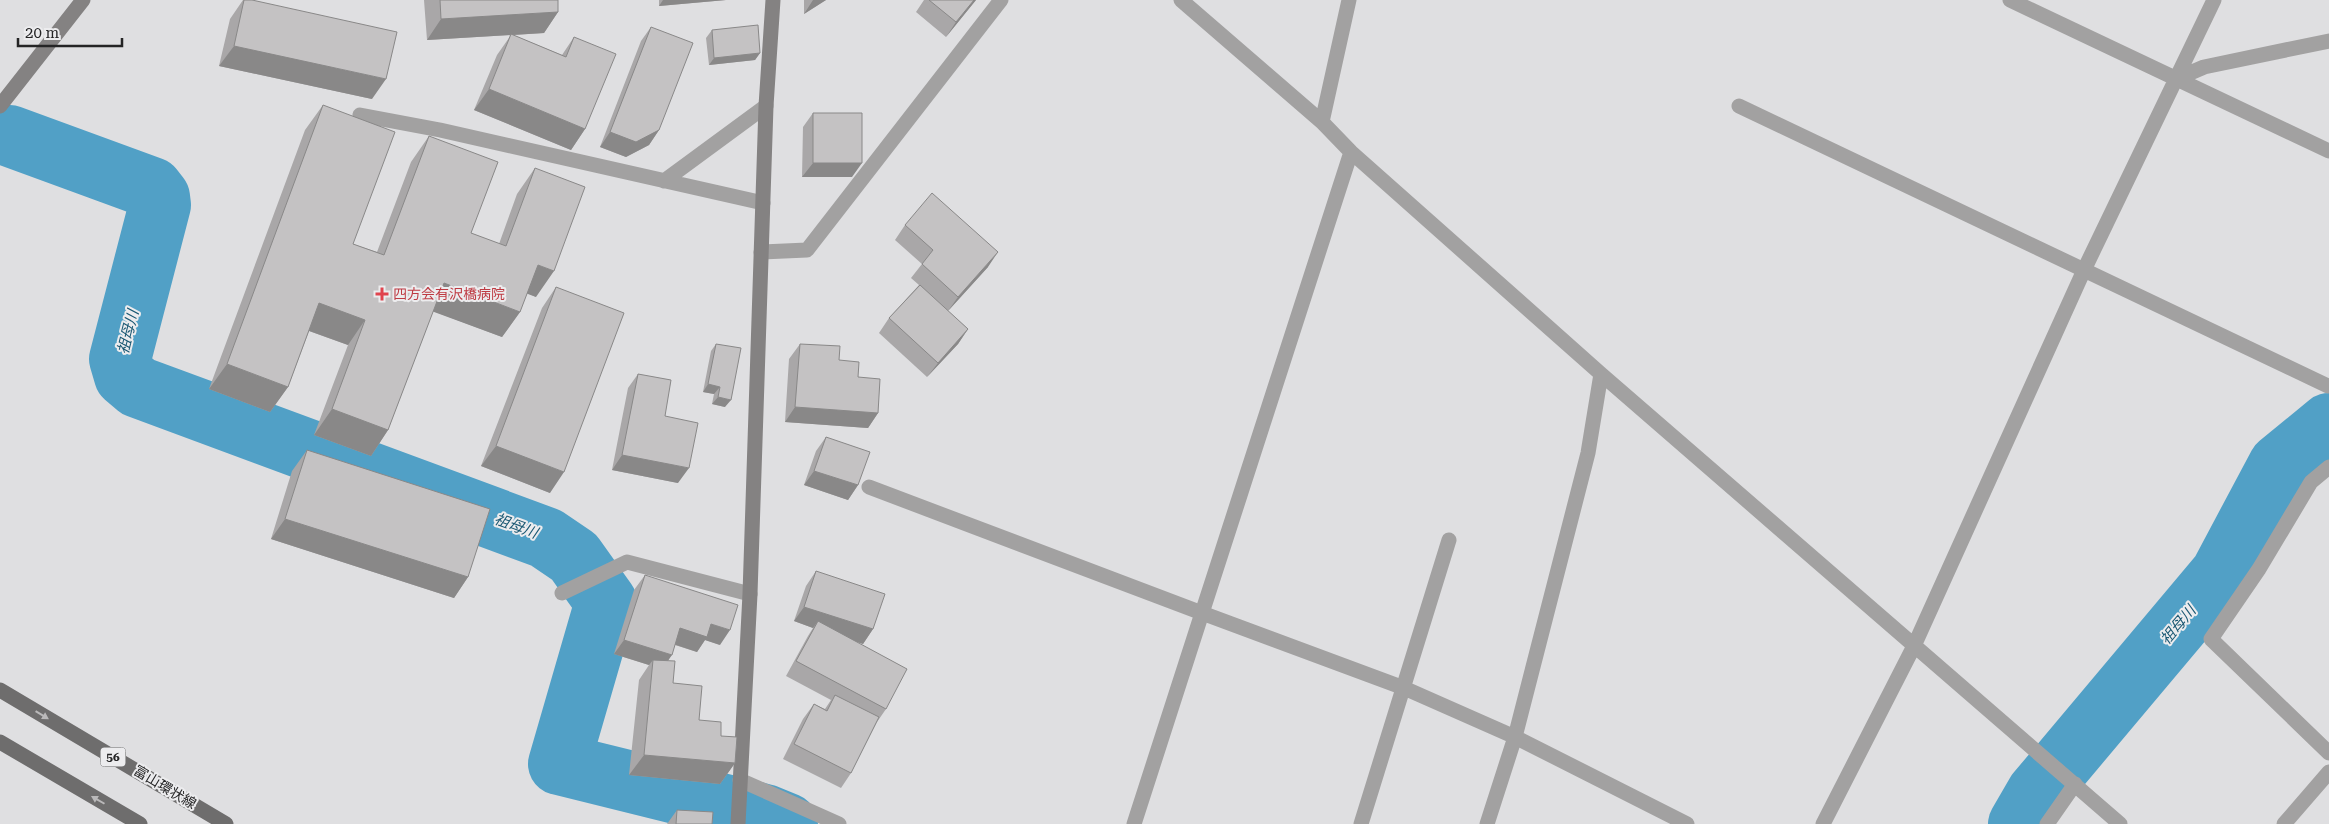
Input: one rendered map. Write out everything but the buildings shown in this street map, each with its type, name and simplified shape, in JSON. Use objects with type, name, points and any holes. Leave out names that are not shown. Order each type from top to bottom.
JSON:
[{"type":"main road","name":"富山環状線","points":[[0,690],[226,824]]},
{"type":"main road","points":[[0,742],[140,824]]},
{"type":"street","points":[[0,106],[83,0]]},
{"type":"street","points":[[738,824],[750,594],[766,106],[773,0]]},
{"type":"street","points":[[761,252],[807,250],[1001,0]]},
{"type":"street","points":[[1181,0],[1322,122],[1351,152],[1601,374],[2120,824]]},
{"type":"street","points":[[1322,122],[1350,0]]},
{"type":"street","points":[[2010,0],[2329,151]]},
{"type":"street","points":[[1823,824],[1914,646],[2084,270],[2214,0]]},
{"type":"street","points":[[2176,79],[2204,67],[2329,41]]},
{"type":"street","points":[[664,181],[766,106]]},
{"type":"street","points":[[1739,106],[2328,386]]},
{"type":"street","points":[[360,115],[440,130],[763,203]]},
{"type":"street","points":[[1134,824],[1351,152]]},
{"type":"street","points":[[1486,824],[1515,737],[1588,453],[1601,374]]},
{"type":"street","points":[[2329,467],[2311,482],[2259,569],[2211,639],[2329,753]]},
{"type":"street","points":[[869,487],[1404,688],[1515,737],[1687,824]]},
{"type":"street","points":[[1361,824],[1449,540]]},
{"type":"street","points":[[562,593],[627,562],[750,594]]},
{"type":"street","points":[[2284,824],[2329,772]]},
{"type":"street","points":[[740,780],[838,824]]},
{"type":"street","points":[[2047,824],[2076,784]]},
{"type":"waterway","name":"祖母川","points":[[10,136],[152,188],[159,197],[160,205],[120,359],[125,376],[138,387],[546,538],[574,557],[606,602],[559,764],[765,815],[787,824]]},
{"type":"waterway","name":"祖母川","points":[[2019,824],[2037,793],[2221,574],[2279,465],[2329,424]]},
{"type":"place","name":"四方会有沢橋病院","points":[[382,294]]}]
